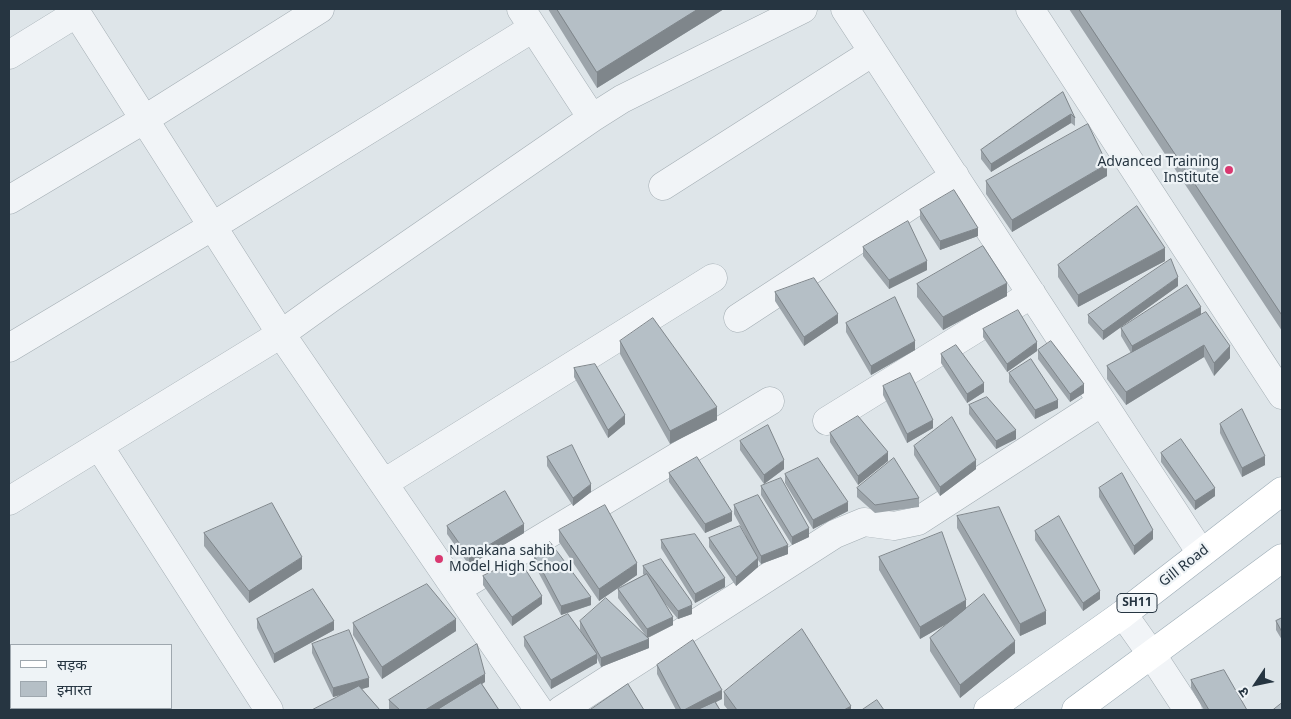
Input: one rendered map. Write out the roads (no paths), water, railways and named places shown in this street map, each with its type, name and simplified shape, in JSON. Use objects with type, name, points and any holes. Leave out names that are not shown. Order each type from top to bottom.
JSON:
[{"type":"main road","name":"Gill Road","points":[[988,710],[1123,614],[1282,491]]},
{"type":"main road","points":[[1076,710],[1282,558]]},
{"type":"street","points":[[9,200],[145,119],[320,9]]},
{"type":"street","points":[[9,501],[281,334],[622,99],[803,9]]},
{"type":"street","points":[[845,9],[1201,554]]},
{"type":"street","points":[[1030,9],[1282,395]]},
{"type":"street","points":[[9,54],[75,11],[281,334],[539,710]]},
{"type":"street","points":[[9,348],[213,226],[527,18],[592,118]]},
{"type":"street","points":[[663,186],[873,52]]},
{"type":"street","points":[[738,318],[955,176]]},
{"type":"street","points":[[384,483],[713,278]]},
{"type":"street","points":[[828,421],[1032,294]]},
{"type":"street","points":[[457,589],[770,401]]},
{"type":"street","points":[[561,710],[835,534],[864,522],[894,526],[918,521],[1102,402]]},
{"type":"street","points":[[99,446],[269,710]]},
{"type":"street","points":[[1123,614],[1188,710]]},
{"type":"place","name":"Advanced Training Institute","points":[[1229,170]]},
{"type":"place","name":"Nanakana sahib Model High School","points":[[439,559]]}]
